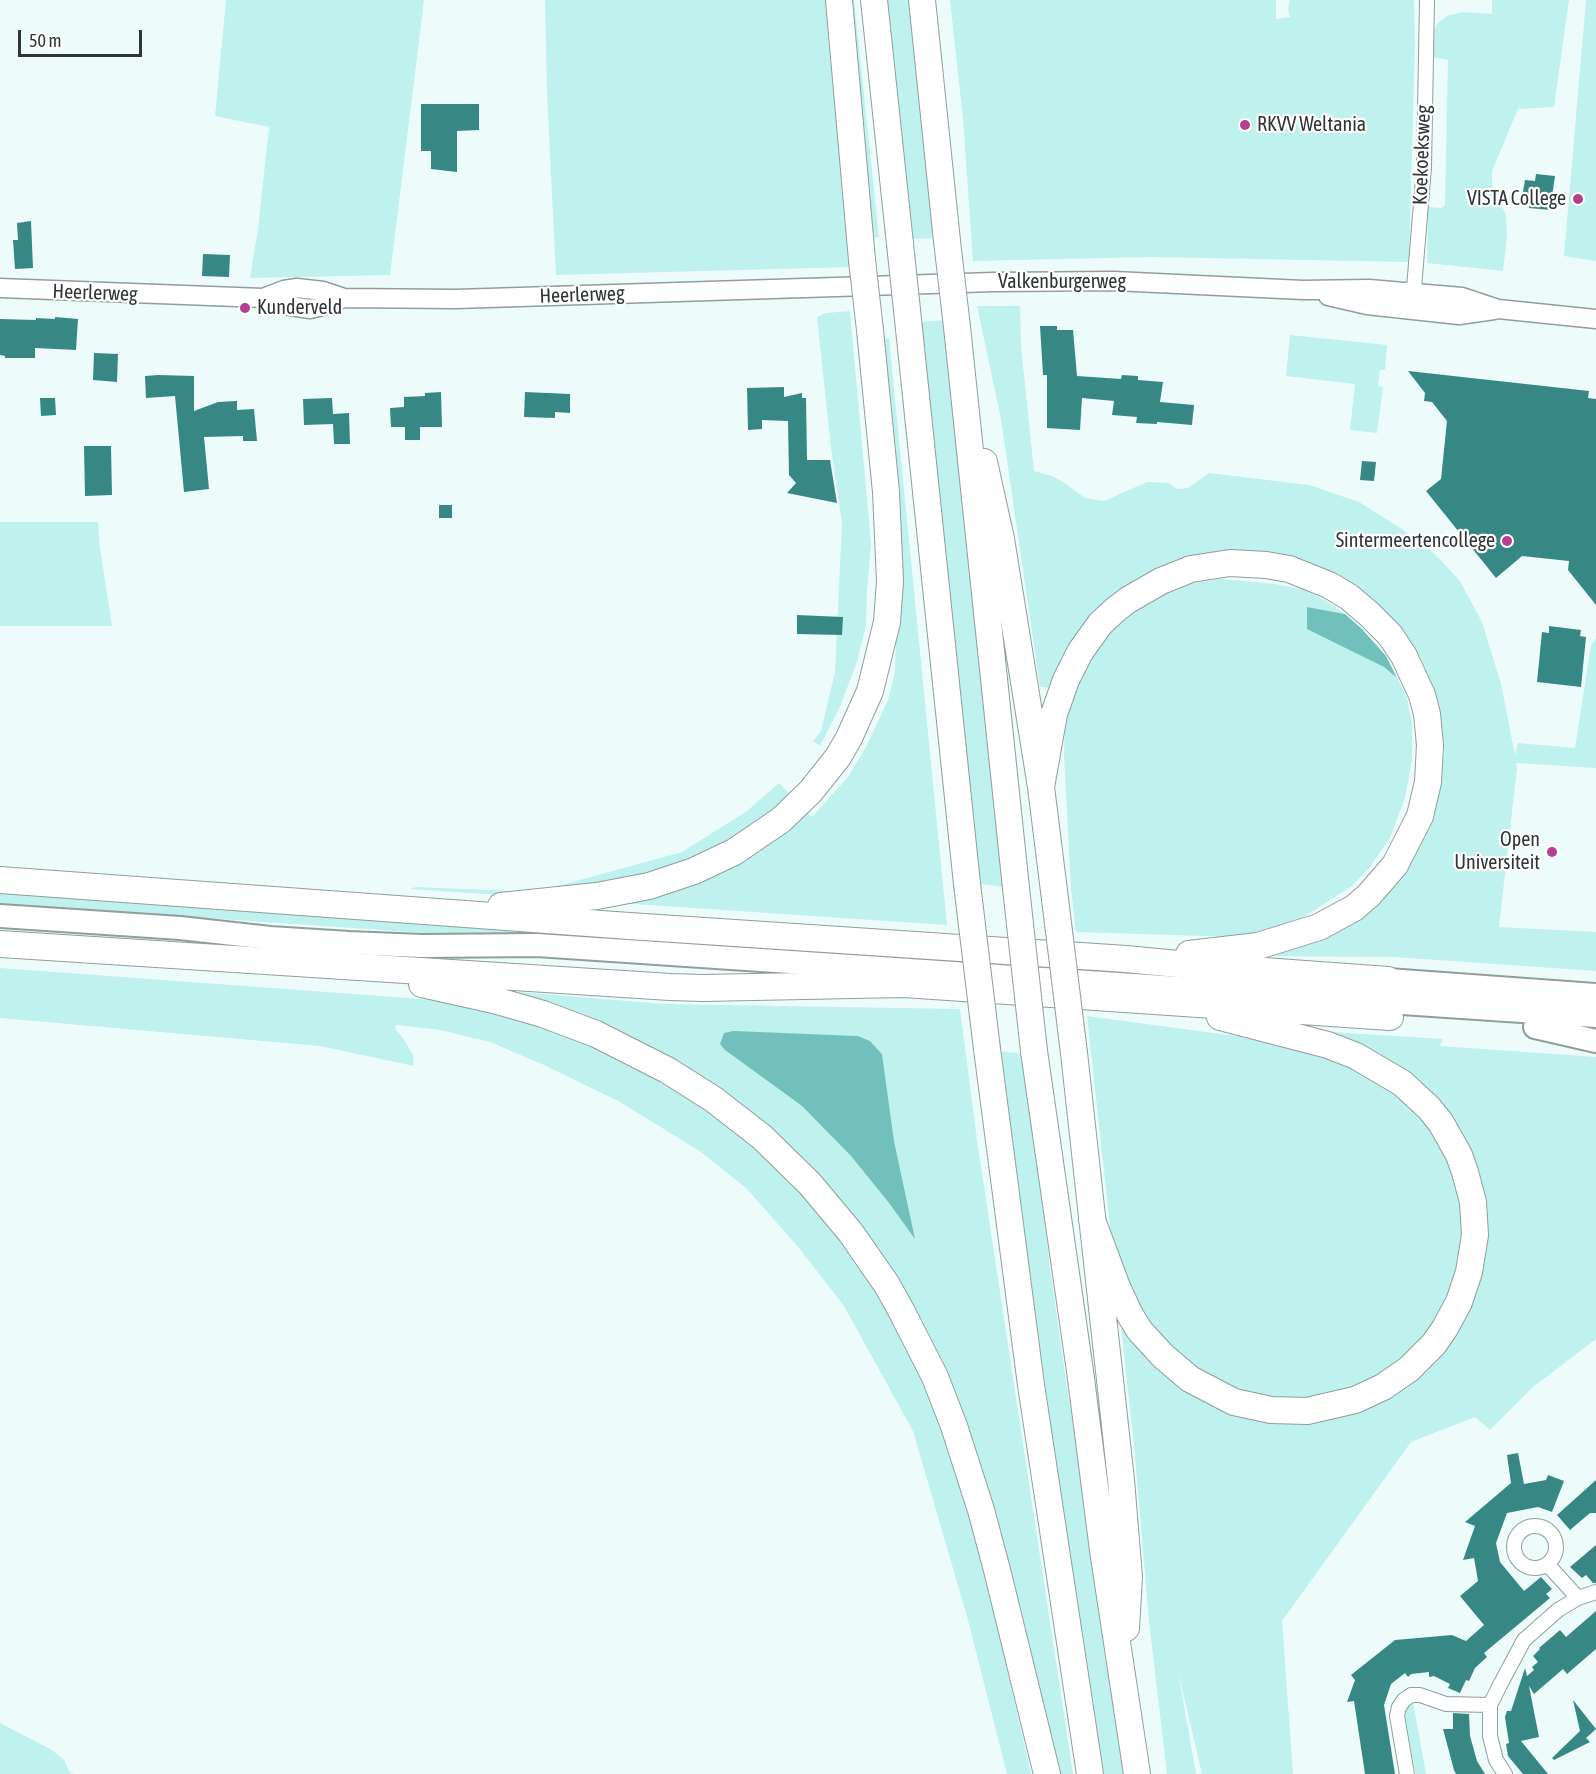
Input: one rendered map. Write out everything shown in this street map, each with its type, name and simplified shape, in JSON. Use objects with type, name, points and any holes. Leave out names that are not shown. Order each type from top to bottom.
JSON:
[{"type":"highway","points":[[438,913],[597,896],[649,886],[694,871],[734,852],[765,832],[795,807],[825,775],[860,716],[875,673],[887,622],[890,581],[886,492],[862,260],[839,0]]},
{"type":"highway","points":[[874,0],[967,884],[987,1049],[1031,1385],[1090,1774]]},
{"type":"highway","points":[[922,0],[1035,1051],[1122,1682],[1137,1774]]},
{"type":"highway","points":[[957,334],[1001,539],[1041,787],[1074,1053],[1121,1480],[1129,1577],[1122,1682]]},
{"type":"highway","points":[[1041,787],[1054,714],[1069,673],[1090,637],[1100,624],[1128,600],[1161,581],[1191,569],[1230,563],[1266,565],[1289,569],[1329,585],[1370,614],[1389,634],[1415,678],[1422,695],[1429,731],[1429,763],[1425,799],[1405,849],[1370,895],[1354,908],[1319,927],[1269,943],[1209,952],[1126,959]]},
{"type":"highway","points":[[0,880],[438,913],[1126,959],[1388,980]]},
{"type":"highway","points":[[0,944],[670,987],[904,984],[1390,1017]]},
{"type":"highway","points":[[336,966],[519,1007],[570,1023],[621,1046],[675,1075],[734,1114],[776,1149],[830,1206],[887,1285],[919,1344],[945,1401],[981,1510],[1047,1774]]},
{"type":"highway","points":[[1092,1220],[1130,1315],[1140,1331],[1163,1356],[1190,1379],[1219,1395],[1234,1402],[1272,1410],[1307,1411],[1341,1405],[1369,1394],[1397,1378],[1434,1344],[1453,1314],[1465,1286],[1475,1235],[1469,1188],[1452,1140],[1435,1115],[1415,1094],[1380,1069],[1328,1045],[1165,1002]]},
{"type":"main road","points":[[0,916],[180,928],[349,944],[548,946],[1596,1016]]},
{"type":"main road","points":[[1388,980],[1596,995]]},
{"type":"main road","points":[[1390,1017],[1535,1028],[1596,1030]]},
{"type":"main road","points":[[1535,1028],[1596,1041]]},
{"type":"street","name":"Koekoeksweg","points":[[1413,301],[1424,166],[1427,0]]},
{"type":"street","name":"Valkenburgerweg","points":[[820,289],[994,282],[1114,281],[1303,290],[1369,289],[1413,301],[1462,297],[1498,309],[1596,319]]},
{"type":"street","name":"Heerlerweg","points":[[0,288],[263,298],[284,290],[304,288],[344,298],[456,299],[820,289]]},
{"type":"street","points":[[1547,1564],[1578,1598]]},
{"type":"street","points":[[1505,1774],[1492,1748],[1491,1705],[1524,1640],[1558,1610],[1578,1598],[1596,1592]]},
{"type":"street","points":[[1407,1774],[1397,1716],[1404,1700],[1411,1695],[1420,1695],[1446,1704],[1491,1705]]},
{"type":"shaded area","points":[[226,0],[424,0],[390,275],[250,278],[258,229],[269,127],[215,116]]},
{"type":"shaded area","points":[[545,0],[826,0],[852,267],[556,275]]},
{"type":"shaded area","points":[[846,0],[854,0],[879,237],[870,238]]},
{"type":"shaded area","points":[[883,0],[910,0],[936,238],[911,239]]},
{"type":"shaded area","points":[[950,0],[1276,0],[1276,19],[1290,17],[1288,9],[1290,0],[1414,0],[1415,43],[1409,262],[1151,257],[973,261],[963,119]]},
{"type":"shaded area","points":[[1492,0],[1569,0],[1554,107],[1518,109],[1492,171],[1492,185],[1506,215],[1507,236],[1503,271],[1427,263],[1428,207],[1441,208],[1445,205],[1448,60],[1431,57],[1431,35],[1438,23],[1447,16],[1462,12],[1492,14]]},
{"type":"shaded area","points":[[1586,0],[1596,0],[1596,261],[1564,256]]},
{"type":"shaded area","points":[[977,306],[1020,306],[1021,346],[1034,471],[1052,476],[1085,498],[1104,501],[1147,482],[1168,483],[1177,489],[1188,488],[1209,473],[1309,485],[1359,502],[1402,529],[1435,554],[1460,581],[1482,622],[1501,684],[1515,755],[1518,743],[1575,748],[1591,645],[1596,638],[1596,768],[1516,763],[1499,927],[1596,932],[1596,971],[1394,957],[1251,956],[1343,921],[1439,781],[1444,755],[1442,726],[1436,696],[1421,658],[1393,620],[1369,597],[1185,560],[1051,688],[1040,687],[1001,419]]},
{"type":"shaded area","points":[[850,311],[871,544],[866,625],[857,662],[839,709],[820,746],[813,741],[821,731],[835,672],[842,523],[831,448],[817,317],[826,313]]},
{"type":"shaded area","points":[[946,320],[1005,887],[979,884],[918,322]]},
{"type":"shaded area","points":[[1290,335],[1387,345],[1385,370],[1380,370],[1378,386],[1383,387],[1377,433],[1350,430],[1355,384],[1286,376]]},
{"type":"shaded area","points":[[889,338],[947,925],[410,889],[416,887],[536,892],[682,852],[747,811],[779,783],[812,817],[848,777],[867,745],[888,700],[895,672],[898,567],[881,339]]},
{"type":"shaded area","points":[[0,522],[98,522],[112,626],[0,626]]},
{"type":"shaded area","points":[[1222,579],[1302,589],[1323,599],[1345,614],[1307,607],[1356,653],[1384,667],[1397,678],[1407,698],[1412,723],[1412,759],[1405,798],[1390,838],[1370,867],[1352,886],[1302,918],[1270,929],[1236,937],[1076,932],[1071,889],[1064,755],[1065,726],[1076,687],[1089,660],[1101,644],[1113,629],[1138,606],[1163,592],[1194,583]]},
{"type":"shaded area","points":[[1307,607],[1345,614],[1386,656],[1397,678],[1384,667],[1307,629]]},
{"type":"shaded area","points":[[0,889],[953,957],[954,969],[0,904]]},
{"type":"shaded area","points":[[0,968],[422,999],[483,1008],[575,1037],[642,1068],[702,1104],[788,1174],[838,1233],[873,1282],[925,1384],[955,1461],[982,1559],[1031,1774],[1007,1774],[968,1620],[913,1431],[844,1306],[799,1248],[746,1188],[701,1152],[620,1102],[490,1042],[440,1030],[397,1025],[395,1026],[397,1031],[413,1055],[414,1066],[320,1046],[0,1018]]},
{"type":"shaded area","points":[[495,990],[664,1004],[960,1009],[977,1140],[1073,1774],[1053,1774],[968,1444],[809,1166],[770,1127],[737,1100],[698,1075]],"holes":[[[769,1033],[858,1036],[870,1041],[882,1054],[894,1141],[914,1237],[851,1156],[802,1106],[725,1050]]]},
{"type":"shaded area","points":[[1087,1016],[1251,1038],[1308,1053],[1332,1032],[1443,1039],[1440,1046],[1596,1057],[1596,1339],[1533,1387],[1490,1430],[1475,1417],[1411,1442],[1282,1621],[1293,1774],[1202,1774],[1178,1671],[1196,1774],[1167,1774],[1149,1621],[1134,1445]]},
{"type":"shaded area","points":[[733,1031],[858,1036],[870,1041],[882,1054],[894,1141],[915,1239],[851,1156],[802,1106],[725,1050],[720,1044],[724,1033]]},
{"type":"shaded area","points":[[999,1051],[1024,1054],[1066,1381],[1130,1774],[1099,1774],[1067,1581]]},
{"type":"shaded area","points":[[1413,1702],[1426,1774],[1416,1774],[1403,1711]]},
{"type":"shaded area","points":[[0,1723],[52,1750],[64,1760],[70,1773],[74,1774],[0,1774]]},
{"type":"building","points":[[421,104],[479,104],[479,130],[457,131],[457,172],[431,169],[431,151],[421,151]]},
{"type":"building","points":[[1536,174],[1555,176],[1550,210],[1529,208],[1530,199],[1522,198],[1525,180],[1535,181]]},
{"type":"building","points":[[31,221],[33,268],[15,269],[13,240],[18,240],[17,223]]},
{"type":"building","points":[[203,254],[230,255],[229,277],[202,276]]},
{"type":"building","points":[[55,317],[78,319],[76,350],[35,348],[35,358],[5,358],[0,355],[0,319],[36,320],[36,318],[55,319]]},
{"type":"building","points":[[1040,326],[1057,326],[1057,330],[1073,330],[1077,376],[1121,379],[1122,375],[1138,376],[1138,380],[1163,382],[1160,402],[1194,405],[1192,425],[1136,423],[1137,417],[1112,415],[1114,401],[1082,398],[1080,430],[1047,428],[1047,375],[1043,375]]},
{"type":"building","points":[[94,353],[118,354],[117,382],[93,380]]},
{"type":"building","points":[[1408,371],[1589,391],[1588,398],[1596,399],[1596,605],[1568,570],[1569,561],[1522,556],[1496,578],[1426,491],[1441,479],[1447,421],[1432,402],[1424,401],[1425,393]]},
{"type":"building","points":[[145,376],[194,376],[194,411],[218,402],[237,401],[237,410],[254,409],[257,441],[243,441],[243,436],[204,437],[209,489],[184,492],[175,396],[146,398]]},
{"type":"building","points":[[784,387],[784,397],[802,393],[802,398],[806,398],[807,460],[830,460],[837,503],[787,493],[796,483],[789,475],[788,421],[762,420],[762,429],[748,430],[747,388]]},
{"type":"building","points":[[441,392],[442,427],[420,427],[420,440],[405,440],[405,427],[391,427],[390,408],[404,407],[404,397],[425,396],[425,393]]},
{"type":"building","points":[[525,392],[570,394],[570,413],[555,412],[555,418],[524,417]]},
{"type":"building","points":[[40,398],[55,398],[56,415],[41,416]]},
{"type":"building","points":[[332,398],[333,414],[349,413],[350,444],[334,444],[333,424],[304,425],[303,399]]},
{"type":"building","points":[[84,446],[111,446],[112,495],[85,496]]},
{"type":"building","points":[[1362,461],[1376,462],[1374,481],[1360,480]]},
{"type":"building","points":[[439,505],[452,505],[452,518],[439,518]]},
{"type":"building","points":[[797,615],[843,617],[842,635],[797,634]]},
{"type":"building","points":[[1549,626],[1581,630],[1580,636],[1586,637],[1581,687],[1537,682],[1542,632],[1549,633]]},
{"type":"building","points":[[1518,1453],[1524,1484],[1546,1480],[1548,1475],[1564,1481],[1552,1512],[1538,1507],[1507,1513],[1496,1543],[1500,1562],[1524,1591],[1541,1577],[1552,1589],[1546,1594],[1550,1598],[1484,1653],[1487,1657],[1475,1668],[1469,1681],[1466,1680],[1460,1693],[1448,1688],[1450,1684],[1434,1676],[1429,1677],[1429,1672],[1411,1674],[1408,1677],[1405,1673],[1391,1684],[1384,1705],[1395,1774],[1365,1774],[1354,1701],[1347,1702],[1355,1680],[1351,1675],[1395,1640],[1452,1635],[1466,1641],[1484,1625],[1460,1596],[1478,1581],[1474,1558],[1463,1560],[1475,1526],[1465,1522],[1511,1483],[1507,1455]]},
{"type":"building","points":[[1596,1480],[1596,1513],[1590,1513],[1570,1530],[1557,1515]]},
{"type":"building","points":[[1596,1545],[1596,1583],[1593,1583],[1586,1575],[1582,1578],[1570,1567]]},
{"type":"building","points":[[1596,1611],[1596,1649],[1567,1674],[1563,1669],[1534,1694],[1529,1686],[1539,1737],[1521,1741],[1548,1774],[1523,1774],[1508,1756],[1506,1744],[1509,1743],[1505,1717],[1507,1711],[1511,1711],[1525,1668],[1527,1676],[1538,1662],[1533,1656],[1539,1648],[1560,1630],[1566,1637]]},
{"type":"building","points":[[1573,1700],[1596,1729],[1586,1738],[1590,1742],[1554,1760],[1552,1758],[1580,1731]]},
{"type":"building","points":[[1453,1713],[1469,1714],[1470,1736],[1477,1761],[1485,1774],[1456,1774],[1443,1729],[1453,1729]]},
{"type":"place","name":"RKVV Weltania","points":[[1245,125]]},
{"type":"place","name":"VISTA College","points":[[1578,199]]},
{"type":"place","name":"Kunderveld","points":[[245,308]]},
{"type":"place","name":"Sintermeertencollege","points":[[1507,541]]},
{"type":"place","name":"Open Universiteit","points":[[1552,852]]}]
